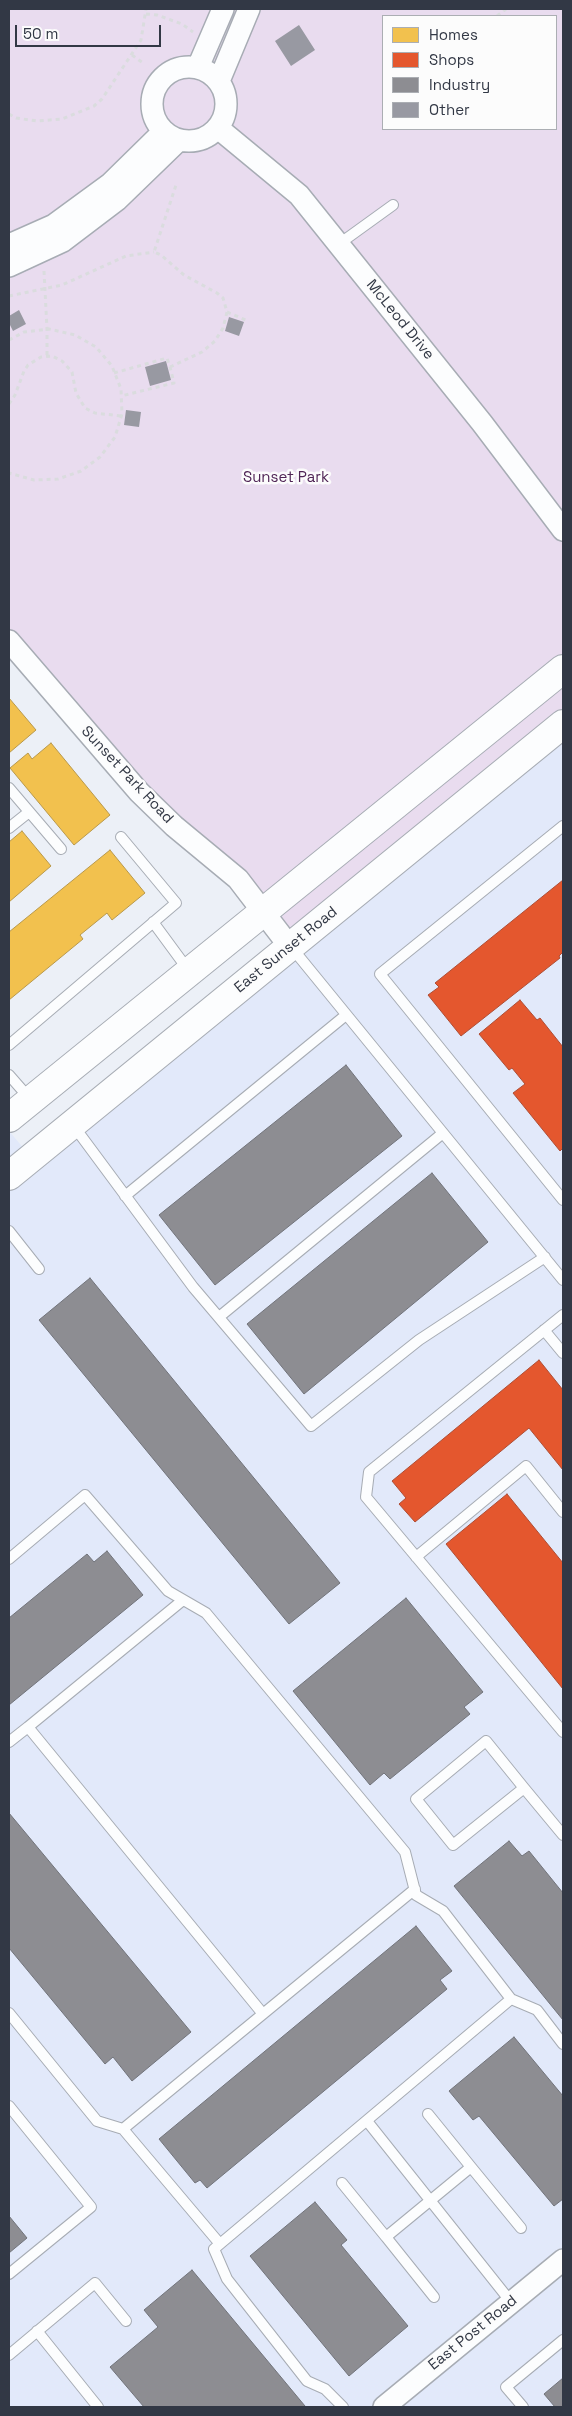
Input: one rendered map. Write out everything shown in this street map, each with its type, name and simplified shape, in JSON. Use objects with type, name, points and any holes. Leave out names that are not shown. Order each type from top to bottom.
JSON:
[{"type":"main road","points":[[9,1118],[563,669]]},
{"type":"main road","name":"East Sunset Road","points":[[9,1176],[563,724]]},
{"type":"street","points":[[198,67],[223,9]]},
{"type":"street","points":[[219,81],[249,9]]},
{"type":"street","points":[[186,66],[198,67],[210,73],[219,81],[225,92],[224,117],[218,128],[209,136],[197,141],[171,136],[156,122],[152,110],[152,98],[156,86],[163,76],[174,69],[186,66]]},
{"type":"street","name":"McLeod Drive","points":[[218,128],[299,195],[482,424],[563,530]]},
{"type":"street","points":[[9,245],[54,225],[171,136]]},
{"type":"street","points":[[9,266],[63,241],[117,200],[171,136]]},
{"type":"street","name":"Sunset Park Road","points":[[9,641],[139,792],[174,826],[238,879],[290,946]]},
{"type":"street","name":"East Post Road","points":[[384,2407],[563,2260]]},
{"type":"lane","points":[[339,244],[393,205]]},
{"type":"lane","points":[[9,788],[61,849]]},
{"type":"lane","points":[[9,828],[29,812]]},
{"type":"lane","points":[[563,826],[380,974],[563,1200]]},
{"type":"lane","points":[[9,1045],[176,903],[121,837]]},
{"type":"lane","points":[[153,922],[189,971]]},
{"type":"lane","points":[[290,946],[563,1280]]},
{"type":"lane","points":[[125,1196],[346,1015]]},
{"type":"lane","points":[[9,1075],[31,1100]]},
{"type":"lane","points":[[72,1124],[193,1287],[311,1426],[419,1340],[545,1257]]},
{"type":"lane","points":[[219,1317],[443,1133]]},
{"type":"lane","points":[[9,1231],[39,1269]]},
{"type":"lane","points":[[563,1314],[369,1472],[366,1497],[563,1732]]},
{"type":"lane","points":[[544,1330],[563,1353]]},
{"type":"lane","points":[[416,1557],[526,1466],[563,1512]]},
{"type":"lane","points":[[9,1559],[85,1495],[168,1592],[206,1613],[405,1852],[416,1895],[443,1912],[512,1999],[537,2010],[563,2044]]},
{"type":"lane","points":[[9,1742],[183,1600]]},
{"type":"lane","points":[[28,1727],[263,2014]]},
{"type":"lane","points":[[524,1788],[453,1845],[416,1799],[486,1741],[563,1835]]},
{"type":"lane","points":[[124,2129],[415,1889]]},
{"type":"lane","points":[[343,2407],[325,2389],[307,2381],[227,2279],[214,2249],[512,1999]]},
{"type":"lane","points":[[9,2013],[97,2121],[124,2129],[220,2244]]},
{"type":"lane","points":[[9,2106],[91,2208],[9,2274]]},
{"type":"lane","points":[[428,2114],[521,2228]]},
{"type":"lane","points":[[367,2121],[511,2302]]},
{"type":"lane","points":[[386,2237],[471,2167]]},
{"type":"lane","points":[[342,2183],[434,2297]]},
{"type":"lane","points":[[9,2355],[95,2283],[126,2321]]},
{"type":"lane","points":[[37,2332],[98,2407]]},
{"type":"lane","points":[[523,2407],[506,2387],[563,2340]]},
{"type":"path","points":[[9,114],[16,118],[37,121],[62,119],[86,111],[102,99],[141,40],[146,9]]},
{"type":"path","points":[[146,14],[158,15],[182,24],[190,30]]},
{"type":"path","points":[[132,55],[143,63]]},
{"type":"path","points":[[154,252],[177,182]]},
{"type":"path","points":[[9,296],[70,282],[126,256],[154,252],[162,255],[184,275],[217,293],[222,298],[227,312],[223,328],[215,341],[202,352],[170,367]]},
{"type":"path","points":[[44,265],[47,356]]},
{"type":"path","points":[[227,312],[248,321]]},
{"type":"path","points":[[9,340],[24,332],[47,329],[75,334],[96,347],[112,366],[121,389],[121,416],[115,437],[100,457],[81,471],[58,479],[34,480],[9,473]]},
{"type":"path","points":[[9,404],[28,365],[47,356],[62,361],[72,372],[76,393],[85,408],[95,412],[121,416]]},
{"type":"path","points":[[114,373],[168,358],[174,383],[121,396]]},
{"type":"shaded area","points":[[563,724],[563,2407],[9,2407],[9,1131],[31,1157]]},
{"type":"green space","name":"Sunset Park","points":[[9,9],[563,9],[563,724],[290,947],[174,826],[9,641]]},
{"type":"building: Homes","points":[[9,698],[36,730],[9,753]]},
{"type":"building: Homes","points":[[51,743],[110,815],[74,845],[10,768],[28,753],[32,759]]},
{"type":"building: Homes","points":[[22,831],[51,866],[9,902],[9,842]]},
{"type":"building: Homes","points":[[110,850],[145,893],[112,920],[107,913],[80,935],[83,939],[9,1000],[9,932]]},
{"type":"building: Shops","points":[[563,880],[563,952],[559,956],[560,958],[461,1036],[428,995],[439,987],[435,983]]},
{"type":"building: Shops","points":[[520,1000],[537,1020],[540,1018],[563,1047],[563,1148],[560,1151],[513,1093],[525,1084],[512,1068],[509,1070],[479,1034]]},
{"type":"building: Shops","points":[[539,1360],[563,1390],[563,1470],[529,1428],[415,1522],[399,1504],[406,1498],[392,1481]]},
{"type":"building: Shops","points":[[507,1494],[563,1563],[563,1689],[446,1544]]},
{"type":"building: Industry","points":[[346,1065],[402,1136],[215,1285],[159,1215]]},
{"type":"building: Industry","points":[[432,1173],[488,1242],[304,1394],[247,1324]]},
{"type":"building: Industry","points":[[90,1278],[340,1583],[289,1624],[39,1320]]},
{"type":"building: Industry","points":[[107,1551],[143,1595],[9,1705],[9,1618],[87,1554],[94,1562]]},
{"type":"building: Industry","points":[[406,1598],[483,1692],[464,1707],[470,1714],[390,1779],[384,1773],[370,1785],[293,1691]]},
{"type":"building: Industry","points":[[9,1813],[191,2032],[132,2081],[113,2057],[105,2064],[9,1948]]},
{"type":"building: Industry","points":[[509,1841],[522,1856],[529,1851],[563,1893],[563,2020],[454,1886]]},
{"type":"building: Industry","points":[[416,1926],[452,1971],[440,1980],[447,1989],[207,2188],[200,2180],[195,2183],[159,2139]]},
{"type":"building: Industry","points":[[514,2037],[563,2096],[563,2199],[554,2206],[479,2116],[473,2120],[449,2091]]},
{"type":"building: Industry","points":[[315,2202],[347,2240],[341,2245],[408,2326],[349,2376],[250,2256]]},
{"type":"building: Industry","points":[[9,2216],[27,2238],[9,2253]]},
{"type":"building: Industry","points":[[192,2270],[305,2406],[144,2407],[110,2367],[158,2327],[144,2310]]},
{"type":"building: Industry","points":[[563,2378],[563,2407],[555,2407],[544,2394]]},
{"type":"building: Other","points":[[299,25],[315,50],[291,66],[275,41]]},
{"type":"building: Other","points":[[19,310],[26,324],[13,331],[9,323],[9,316]]},
{"type":"building: Other","points":[[229,317],[244,322],[239,336],[225,331]]},
{"type":"building: Other","points":[[166,361],[171,380],[150,386],[145,367]]},
{"type":"building: Other","points":[[126,410],[141,412],[139,427],[124,425]]}]
